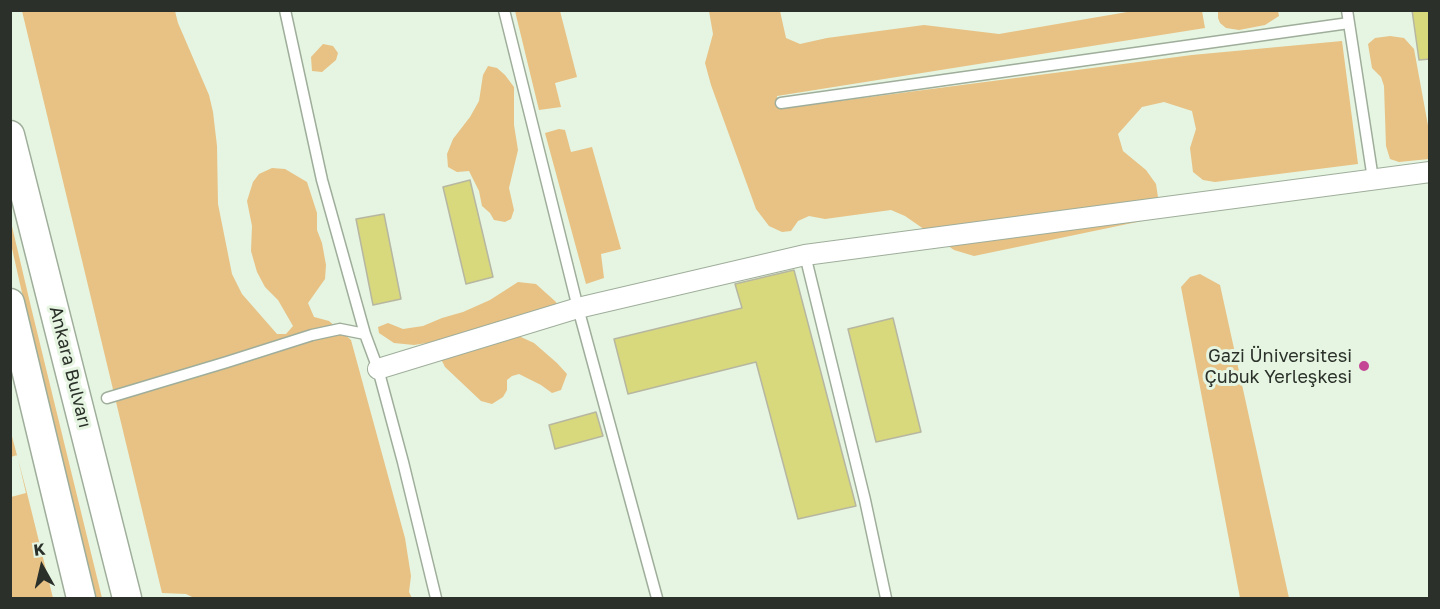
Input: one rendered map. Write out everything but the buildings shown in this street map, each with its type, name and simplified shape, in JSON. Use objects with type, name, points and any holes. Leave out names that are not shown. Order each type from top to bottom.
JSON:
[{"type":"main road","name":"Ankara Bulvarı","points":[[10,135],[127,598]]},
{"type":"main road","points":[[10,303],[19,376],[81,598]]},
{"type":"street","points":[[378,369],[578,308],[805,255],[1430,172]]},
{"type":"lane","points":[[285,10],[322,180],[365,334],[378,369],[436,598]]},
{"type":"lane","points":[[504,10],[578,308],[657,598]]},
{"type":"lane","points":[[1347,10],[1373,179]]},
{"type":"lane","points":[[781,103],[1349,23]]},
{"type":"lane","points":[[805,255],[865,500],[886,598]]},
{"type":"lane","points":[[107,398],[312,335],[340,329],[365,334]]},
{"type":"shaded area","points":[[22,11],[175,11],[209,95],[213,112],[217,146],[218,204],[232,274],[242,294],[277,334],[286,334],[293,326],[278,300],[265,287],[257,272],[251,251],[252,226],[247,201],[253,182],[259,174],[272,168],[285,169],[307,182],[317,213],[317,230],[326,265],[325,279],[308,303],[314,317],[329,321],[351,340],[405,538],[411,576],[409,592],[412,598],[194,598],[186,594],[162,593]]},
{"type":"shaded area","points":[[515,11],[560,11],[577,77],[555,83],[561,107],[539,110]]},
{"type":"shaded area","points":[[709,11],[780,11],[786,38],[800,44],[827,38],[924,25],[999,34],[1133,11],[1202,11],[1205,28],[777,96],[778,109],[1192,55],[1342,41],[1358,164],[1215,182],[1203,180],[1193,172],[1190,148],[1196,129],[1192,111],[1164,102],[1142,107],[1118,134],[1123,151],[1146,170],[1156,184],[1161,217],[974,256],[954,250],[905,216],[891,210],[825,219],[809,216],[798,221],[791,231],[782,232],[769,226],[756,209],[711,85],[705,63],[713,34]]},
{"type":"shaded area","points":[[1218,11],[1278,11],[1279,16],[1265,25],[1239,30],[1226,28],[1220,23]]},
{"type":"shaded area","points":[[1390,36],[1404,38],[1414,49],[1429,131],[1429,159],[1399,162],[1390,159],[1386,146],[1384,86],[1381,77],[1372,68],[1368,44],[1375,38]]},
{"type":"shaded area","points":[[323,44],[333,46],[338,53],[336,60],[322,72],[312,71],[311,57]]},
{"type":"shaded area","points":[[488,66],[497,68],[514,87],[514,125],[518,150],[509,188],[514,210],[511,219],[505,222],[494,220],[482,206],[479,191],[469,171],[457,172],[448,167],[447,154],[453,139],[479,101],[483,75]]},
{"type":"shaded area","points":[[559,129],[565,130],[571,152],[592,147],[621,249],[601,254],[604,278],[586,284],[545,133]]},
{"type":"shaded area","points":[[10,218],[102,598],[96,598],[27,315],[11,244]]},
{"type":"shaded area","points":[[1200,274],[1220,285],[1289,598],[1240,598],[1181,287],[1190,277]]},
{"type":"shaded area","points":[[518,282],[536,284],[556,302],[560,313],[510,332],[534,343],[567,374],[561,390],[552,393],[519,374],[507,380],[507,390],[503,397],[492,404],[481,401],[445,367],[435,347],[427,343],[414,345],[394,343],[379,333],[378,327],[388,323],[403,329],[423,326],[463,312],[490,300]]},
{"type":"shaded area","points":[[10,429],[17,455],[11,457]]},
{"type":"shaded area","points":[[18,458],[53,598],[11,598],[11,497],[26,493]]},
{"type":"place","name":"Gazi Üniversitesi Çubuk Yerleşkesi","points":[[1364,366]]}]
